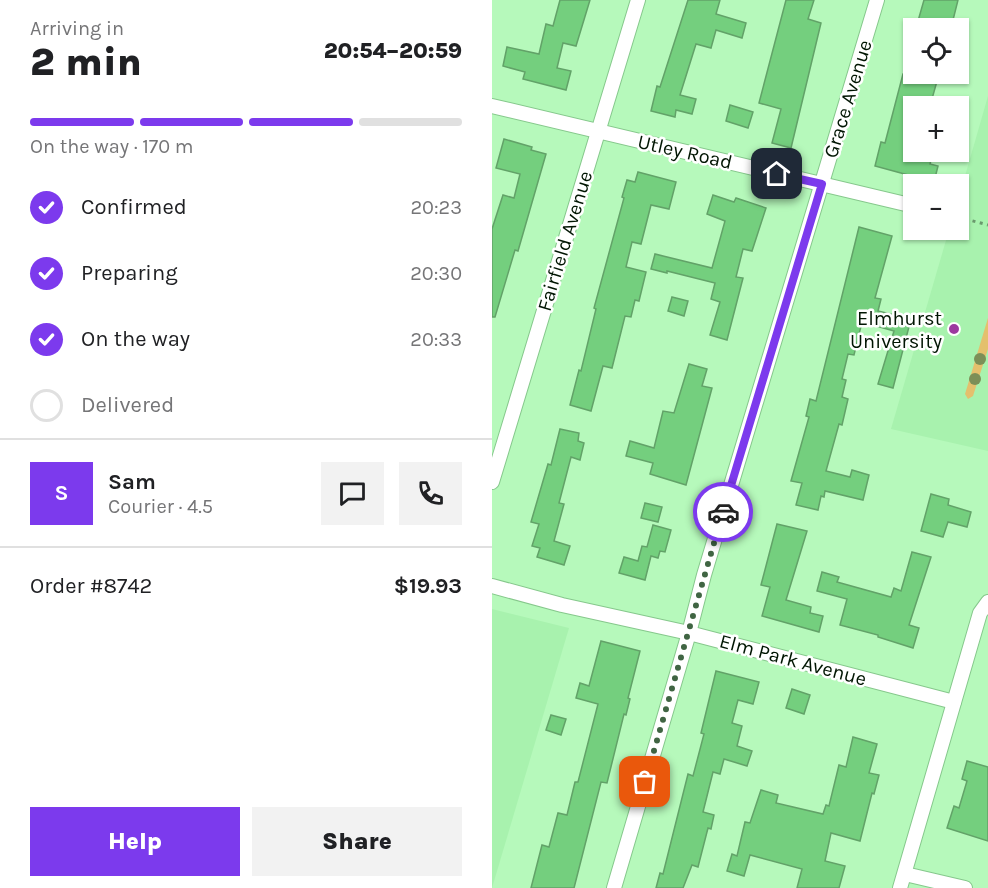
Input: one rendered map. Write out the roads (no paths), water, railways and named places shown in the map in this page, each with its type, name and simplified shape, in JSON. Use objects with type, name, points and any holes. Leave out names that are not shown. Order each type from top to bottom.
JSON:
[{"type":"street","name":"Fairfield Avenue","points":[[492,482],[638,0]]},
{"type":"street","name":"Grace Avenue","points":[[614,888],[704,575],[877,0]]},
{"type":"street","name":"Utley Road","points":[[492,105],[903,203]]},
{"type":"street","name":"Elm Park Avenue","points":[[492,586],[689,633],[954,702]]},
{"type":"street","points":[[900,888],[980,613],[988,602]]},
{"type":"street","points":[[905,874],[965,888]]},
{"type":"place","name":"Elmhurst University","points":[[954,329]]}]
